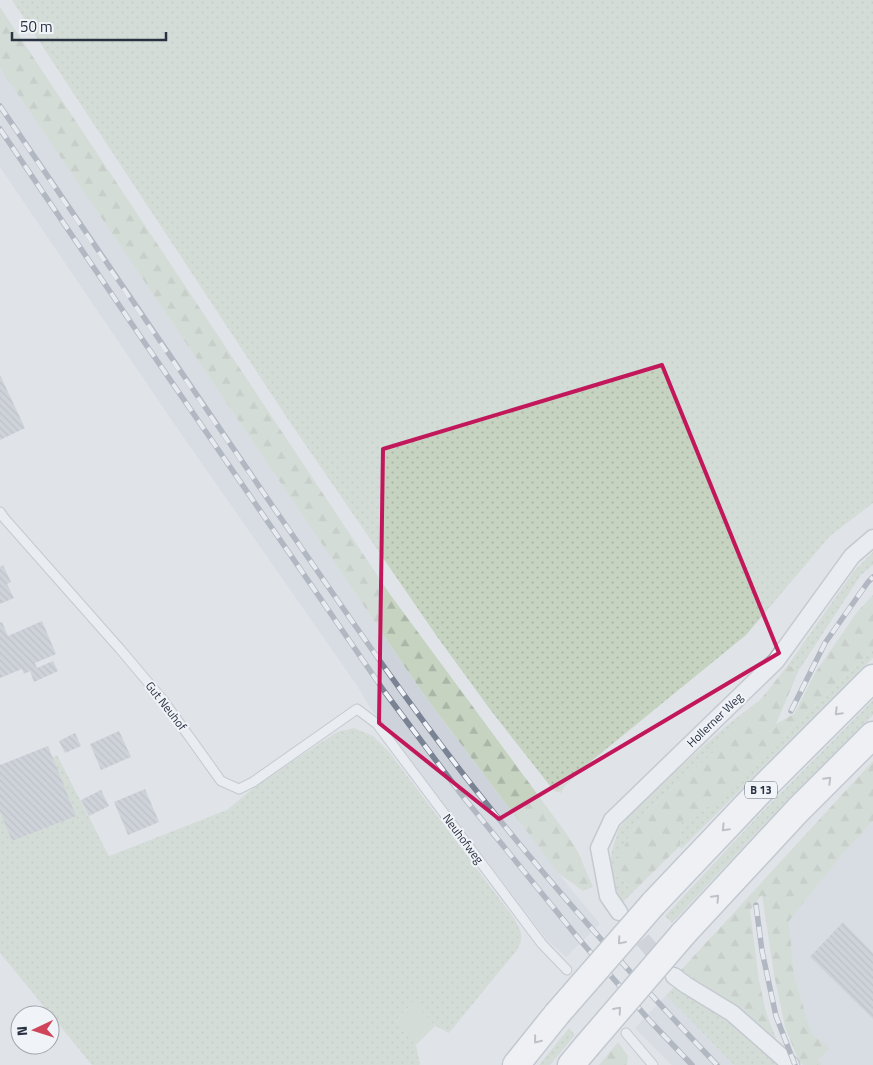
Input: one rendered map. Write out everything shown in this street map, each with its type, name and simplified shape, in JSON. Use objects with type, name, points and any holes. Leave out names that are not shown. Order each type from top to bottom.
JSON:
[{"type":"main road","name":"B 13","points":[[516,1065],[557,1014],[653,904],[766,785],[873,678]]},
{"type":"main road","points":[[578,1056],[684,934],[798,810],[873,735]]},
{"type":"street","name":"Hollerner Weg","points":[[619,912],[608,896],[599,848],[612,820],[776,661],[852,556],[873,538]]},
{"type":"street","points":[[674,976],[732,1013],[790,1065]]},
{"type":"lane","name":"Gut Neuhof","points":[[0,512],[163,700],[221,781],[239,789],[253,782],[358,709]]},
{"type":"lane","name":"Neuhofweg","points":[[358,709],[377,724],[542,944],[567,970]]},
{"type":"lane","points":[[626,1033],[653,1065]]},
{"type":"highlighted area","points":[[662,365],[779,653],[499,819],[379,723],[383,449]]},
{"type":"shaded area","points":[[0,68],[422,692],[558,873],[600,924],[566,957],[547,940],[369,706],[358,687],[173,422],[0,167]]},
{"type":"shaded area","points":[[873,821],[873,1065],[822,1065],[817,1060],[829,1048],[811,1033],[794,974],[789,921],[842,855]]},
{"type":"shaded area","points":[[666,995],[734,1065],[672,1065],[635,1028]]},
{"type":"green space","points":[[12,0],[873,0],[873,503],[830,536],[746,635],[589,763],[564,787],[561,793],[554,791],[492,712],[438,638],[289,421]]},
{"type":"green space","points":[[0,7],[389,593],[566,833],[578,852],[593,887],[583,891],[558,873],[422,692],[0,68]]},
{"type":"green space","points":[[873,552],[873,565],[861,575],[799,670],[788,665],[854,571]]},
{"type":"green space","points":[[873,595],[873,649],[718,801],[681,822],[680,846],[634,891],[617,876],[615,866],[630,834],[649,809],[708,758],[761,699],[788,665],[799,670],[776,724],[794,714],[815,673],[857,612]]},
{"type":"green space","points":[[873,649],[873,658],[681,849],[681,822],[718,800]]},
{"type":"green space","points":[[761,699],[708,758],[649,809],[630,834],[617,876],[634,891],[622,903],[614,888],[610,868],[612,850],[619,828],[641,802],[725,727]]},
{"type":"green space","points":[[873,700],[873,715],[765,824],[672,923],[665,916],[759,815]]},
{"type":"green space","points":[[354,728],[373,736],[390,753],[514,918],[521,934],[521,941],[517,950],[449,1033],[435,1026],[413,1002],[395,1022],[416,1045],[419,1065],[92,1065],[60,1026],[60,1005],[43,1005],[0,953],[0,780],[57,755],[109,856],[227,810],[258,784],[337,732]]},
{"type":"green space","points":[[873,761],[873,821],[842,855],[789,921],[794,974],[811,1033],[830,1048],[818,1060],[822,1065],[803,1065],[799,1062],[785,1027],[774,975],[762,895],[750,910],[759,980],[766,1012],[777,1041],[735,1006],[681,970]]},
{"type":"green space","points":[[674,987],[732,1023],[778,1065],[734,1065],[666,995]]},
{"type":"green space","points":[[413,1002],[435,1026],[416,1045],[395,1023]]},
{"type":"green space","points":[[569,1028],[575,1035],[550,1065],[539,1065]]},
{"type":"green space","points":[[618,1042],[628,1056],[627,1065],[599,1065]]},
{"type":"building","points":[[0,375],[25,428],[0,440]]},
{"type":"building","points":[[3,565],[11,582],[7,584],[14,598],[0,604],[0,567]]},
{"type":"building","points":[[42,621],[56,654],[35,663],[37,668],[53,661],[58,671],[34,682],[30,671],[24,674],[22,669],[0,678],[0,623],[2,622],[8,636]]},
{"type":"building","points":[[119,731],[131,757],[101,770],[90,744]]},
{"type":"building","points":[[75,733],[81,746],[65,753],[59,741]]},
{"type":"building","points":[[48,746],[76,816],[12,841],[0,811],[0,765]]},
{"type":"building","points":[[145,789],[159,822],[128,835],[114,802]]},
{"type":"building","points":[[101,790],[109,806],[89,816],[81,800]]},
{"type":"building","points":[[843,922],[873,953],[873,1019],[810,957]]},
{"type":"tunnel","points":[[627,921],[666,967]]},
{"type":"railway","points":[[0,106],[325,582],[446,751],[500,821],[560,892],[653,997],[717,1065]]},
{"type":"railway","points":[[0,129],[384,691],[461,794],[579,939],[650,1021],[692,1065]]},
{"type":"railway","points":[[791,711],[825,643],[873,577]]},
{"type":"railway","points":[[756,905],[762,951],[776,1016],[795,1065]]}]
